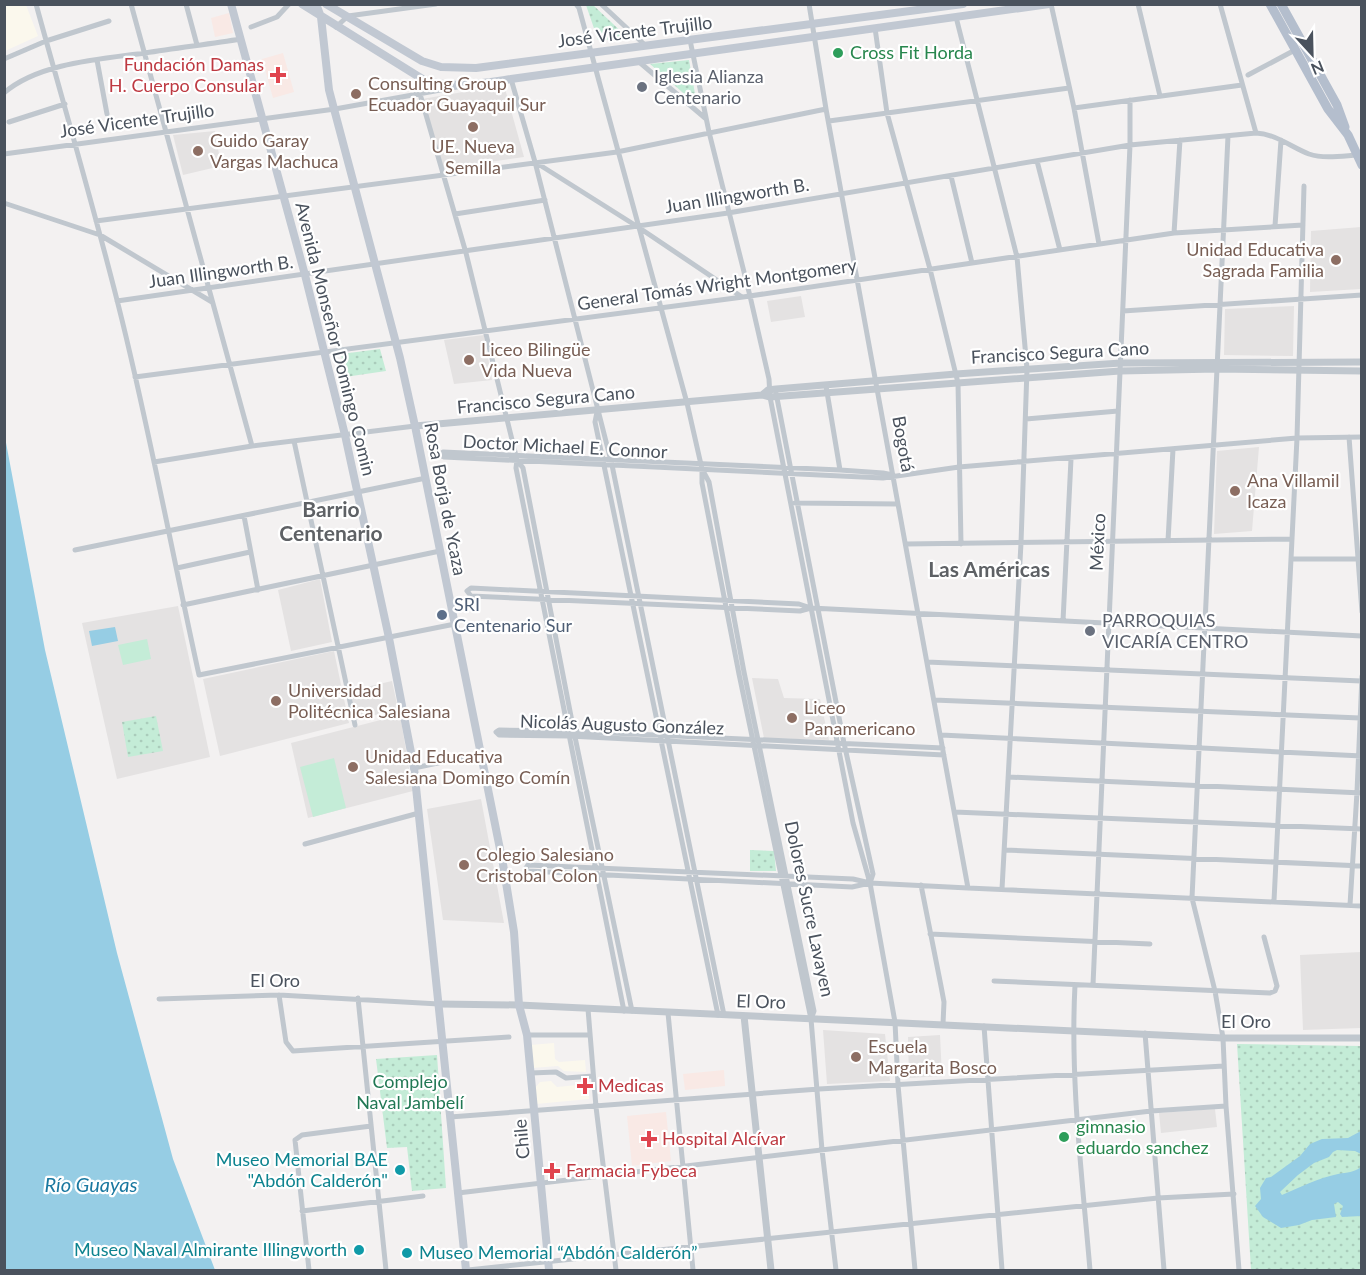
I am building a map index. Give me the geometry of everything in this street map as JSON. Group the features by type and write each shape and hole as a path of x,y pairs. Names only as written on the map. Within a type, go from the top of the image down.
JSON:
{"main road":[{"name":"Avenida Monseñor Domingo Comin","path":"231,4 305,275 345,435 389,638 414,768 467,1270"},
{"name":"José Vicente Trujillo","path":"302,4 424,80 453,85 511,79 1050,4"},
{"name":"Rosa Borja de Ycaza","path":"316,4 321,17 326,71 396,343 426,478 514,932 519,1005"},
{"name":"José Vicente Trujillo","path":"326,4 422,61 441,67 477,68 963,4"},
{"path":"1273,6 1328,110 1348,135"},
{"path":"1273,6 1309,52 1337,105 1362,165"},
{"name":"Chile","path":"519,1005 527,1035 548,1266"}],"street":[{"path":"36,4 77,145 117,301 170,529 183,605 199,675 455,624"},
{"path":"131,4 252,446"},
{"path":"186,4 196,45"},
{"path":"251,27 277,17 289,4"},
{"path":"336,27 348,16 436,4"},
{"name":"Dolores Sucre Lavayen","path":"576,4 579,8 687,403 702,466 709,482 716,536 741,673 814,1011 812,1019 822,1150 836,1270"},
{"path":"601,4 646,46"},
{"name":"Bogotá","path":"809,4 826,109 968,888"},
{"path":"1050,4 1074,108 1099,244"},
{"path":"1138,4 1160,96"},
{"path":"1220,4 1256,133"},
{"path":"956,17 1017,256 1027,369 1021,543 1002,889"},
{"path":"4,59 46,41 109,21"},
{"path":"875,28 887,113 958,383 961,544"},
{"path":"4,93 21,81 55,69 97,60 241,39"},
{"path":"690,40 708,132 769,379 784,471 808,550 815,609"},
{"path":"1248,75 1295,50"},
{"path":"97,60 107,114"},
{"path":"638,61 705,118"},
{"path":"511,79 545,200 597,410 602,420 612,462 621,528"},
{"name":"José Vicente Trujillo","path":"4,154 263,120 486,82"},
{"path":"1074,108 1242,85"},
{"path":"829,121 1069,87"},
{"path":"420,94 466,253 516,458 523,468 541,596 558,663"},
{"name":"México","path":"1093,985 1119,411 1130,100"},
{"path":"9,122 65,104"},
{"path":"96,221 617,152 826,109"},
{"name":"Juan Illingworth B.","path":"117,301 638,227 1037,162 1130,144 1256,133 1268,135 1314,155 1337,157 1357,155"},
{"path":"1228,136 1192,898 1215,991 1223,1038 1239,1270"},
{"path":"1174,233 1179,140"},
{"path":"1275,226 1281,140"},
{"path":"535,162 638,227 752,304"},
{"path":"1037,162 1060,250"},
{"path":"951,176 972,263"},
{"path":"1274,901 1297,438 1304,186"},
{"path":"454,214 545,200"},
{"path":"4,203 100,235 212,302"},
{"name":"General Tomás Wright Montgomery","path":"135,377 750,296 1174,233 1224,228 1303,225"},
{"path":"1123,311 1362,295"},
{"name":"Francisco Segura Cano","path":"154,462 252,446 415,426 687,403 771,393 827,390 956,374 1121,363 1299,366 1362,362"},
{"name":"Francisco Segura Cano","path":"877,385 958,383 1217,366"},
{"name":"Francisco Segura Cano","path":"1299,366 1362,370"},
{"path":"827,390 840,470"},
{"path":"771,393 792,472 800,551 815,609 842,746 854,823 870,883 896,1022 898,1085 915,1270"},
{"path":"597,410 595,422 621,528 721,1015"},
{"path":"1026,419 1119,411"},
{"path":"1349,437 1362,612"},
{"name":"Doctor Michael E. Connor","path":"516,458 443,452 440,455 441,457 665,464 883,478 959,467 1071,459 1117,453 1297,438 1362,437"},
{"path":"294,441 355,725"},
{"path":"1168,541 1173,449"},
{"path":"1064,621 1071,459"},
{"name":"Doctor Michael E. Connor","path":"792,472 840,470 893,475"},
{"path":"75,550 426,478"},
{"path":"794,503 898,504"},
{"path":"244,516 258,590"},
{"path":"531,525 548,593 571,734 618,944 628,1011"},
{"path":"906,544 1292,539"},
{"path":"800,551 808,550"},
{"path":"183,605 440,551"},
{"path":"177,568 250,552"},
{"path":"1291,559 1359,559"},
{"path":"636,600 549,600 541,596 471,588 467,591 471,596 541,596 548,593 728,605 799,604 815,609 1362,636"},
{"path":"927,662 1361,681"},
{"path":"1350,905 1352,866 1358,829 1362,676"},
{"path":"934,700 1360,718"},
{"name":"Nicolás Augusto González","path":"571,734 499,735 496,732 499,730 756,743 943,748"},
{"path":"940,735 1360,756"},
{"path":"895,745 896,752"},
{"path":"842,746 873,874 870,883"},
{"name":"Nicolás Augusto González","path":"842,746 944,755"},
{"path":"414,768 481,754"},
{"path":"1008,777 1359,793"},
{"path":"955,812 1358,829"},
{"path":"305,844 420,813"},
{"path":"854,823 861,822"},
{"path":"1005,850 1362,866"},
{"path":"600,871 528,871 526,868 528,865 852,887 870,883"},
{"path":"600,871 611,945 628,1011"},
{"path":"693,876 853,879 870,883 1362,906"},
{"path":"921,885 944,1002 943,1024"},
{"path":"930,934 1150,944"},
{"path":"994,981 1270,993 1275,991 1277,986 1264,937"},
{"path":"611,945 618,944"},
{"path":"1075,985 1074,1076 1090,1270"},
{"path":"279,995 286,1042 293,1051 509,1037"},
{"name":"El Oro","path":"159,999 279,995 1223,1038 1362,1038"},
{"path":"358,998 386,1270"},
{"path":"588,1009 596,1107 616,1270"},
{"path":"668,1013 693,1270"},
{"path":"744,1016 771,1270"},
{"path":"984,1026 1002,1270"},
{"path":"1145,1033 1164,1270"},
{"path":"527,1035 590,1035"},
{"path":"450,1118 819,1089 1224,1066"},
{"path":"531,1073 556,1072 566,1078 593,1076"},
{"path":"458,1193 1151,1111 1226,1106"},
{"path":"309,1270 294,1146 297,1137 371,1126"},
{"path":"467,1270 548,1266 615,1255 831,1232 1158,1198 1234,1194"},
{"path":"302,1211 423,1196"}],"shaded area":[{"path":"4,5 26,5 38,36 5,51"},
{"path":"229,13 233,33 215,37 211,18"},
{"name":"Fundación Damas H. Cuerpo Consular","path":"283,53 294,92 273,98 262,59"},
{"name":"UE. Nueva Semilla","path":"504,85 524,157 441,169 422,99"},
{"name":"Guido Garay Vargas Machuca","path":"215,131 221,166 183,175 173,135"},
{"name":"Unidad Educativa Sagrada Familia","path":"1361,227 1361,289 1310,292 1311,231"},
{"path":"801,296 805,317 771,322 767,301"},
{"path":"1294,306 1293,356 1224,355 1225,309"},
{"name":"Liceo Bilingüe Vida Nueva","path":"484,335 492,380 454,384 444,340"},
{"name":"Ana Villamil Icaza","path":"1259,447 1252,531 1214,534 1217,451"},
{"path":"320,579 332,642 291,651 278,590"},
{"path":"178,606 210,757 117,779 82,623"},
{"name":"Universidad Politécnica Salesiana","path":"334,651 349,723 220,756 203,679"},
{"name":"Liceo Panamericano","path":"752,678 778,679 784,698 820,699 829,740 764,738"},
{"path":"392,681 398,709 356,720 349,691"},
{"name":"Unidad Educativa Salesiana Domingo Comín","path":"400,715 413,791 308,818 291,743"},
{"name":"Colegio Salesiano Cristobal Colon","path":"481,799 504,923 443,920 427,809"},
{"path":"1361,952 1361,1028 1303,1030 1300,955"},
{"name":"Escuela Margarita Bosco","path":"823,1030 885,1034 890,1081 827,1084"},
{"path":"940,1035 942,1076 909,1078 908,1037"},
{"path":"554,1043 555,1059 559,1062 585,1060 586,1072 564,1071 558,1066 532,1068 530,1045"},
{"name":"Hospital Alcívar","path":"724,1070 725,1086 685,1090 683,1074"},
{"path":"551,1081 557,1087 588,1084 589,1099 536,1104 535,1088 540,1082"},
{"path":"1215,1109 1217,1127 1161,1133 1159,1113"},
{"name":"Hospital Alcívar","path":"666,1112 671,1161 632,1166 627,1116"}],"green space":[{"path":"586,5 593,5 629,39 598,40"},
{"path":"689,60 697,105 650,64"},
{"path":"380,349 386,371 345,377 341,354"},
{"path":"147,639 151,659 123,665 118,645"},
{"path":"156,716 163,751 128,757 122,722"},
{"path":"334,758 346,808 313,817 300,767"},
{"path":"750,850 774,851 776,871 750,871"},
{"path":"1237,1044 1361,1046 1361,1270 1251,1270"},
{"name":"Complejo Naval Jambelí","path":"437,1055 446,1188 412,1191 407,1147 387,1148 376,1059"}],"water":[{"name":"Río Guayas","path":"4,432 45,650 117,953 173,1159 215,1270 5,1270"},
{"path":"115,627 118,641 92,646 89,631"},
{"path":"1361,1131 1361,1154 1355,1151 1337,1150 1329,1157 1314,1163 1280,1192 1282,1195 1317,1180 1361,1167 1361,1216 1342,1217 1340,1214 1343,1206 1338,1202 1334,1204 1336,1217 1312,1220 1299,1225 1281,1228 1263,1217 1255,1206 1261,1199 1260,1188 1266,1178 1271,1177 1300,1156 1310,1144 1322,1139 1348,1138"}],"place":[{"name":"Cross Fit Horda","path":"838,53"},
{"name":"Fundación Damas H. Cuerpo Consular","path":"278,75"},
{"name":"Iglesia Alianza Centenario","path":"642,87"},
{"name":"Consulting Group Ecuador Guayaquil Sur","path":"356,94"},
{"name":"UE. Nueva Semilla","path":"473,127"},
{"name":"Guido Garay Vargas Machuca","path":"198,151"},
{"name":"Unidad Educativa Sagrada Familia","path":"1336,260"},
{"name":"Liceo Bilingüe Vida Nueva","path":"469,360"},
{"name":"Ana Villamil Icaza","path":"1235,491"},
{"name":"SRI Centenario Sur","path":"442,615"},
{"name":"PARROQUIAS VICARÍA CENTRO","path":"1090,631"},
{"name":"Universidad Politécnica Salesiana","path":"276,701"},
{"name":"Liceo Panamericano","path":"792,718"},
{"name":"Unidad Educativa Salesiana Domingo Comín","path":"353,767"},
{"name":"Colegio Salesiano Cristobal Colon","path":"464,865"},
{"name":"Escuela Margarita Bosco","path":"856,1057"},
{"name":"Medicas","path":"585,1086"},
{"name":"gimnasio eduardo sanchez","path":"1064,1137"},
{"name":"Hospital Alcívar","path":"649,1139"},
{"name":"Museo Memorial BAE \"Abdón Calderón\"","path":"400,1170"},
{"name":"Farmacia Fybeca","path":"552,1171"},
{"name":"Museo Naval Almirante Illingworth","path":"359,1250"},
{"name":"Museo Memorial “Abdón Calderón”","path":"407,1253"}],"district":[{"name":"Barrio Centenario","path":"331,522"},
{"name":"Las Américas","path":"989,570"}]}
